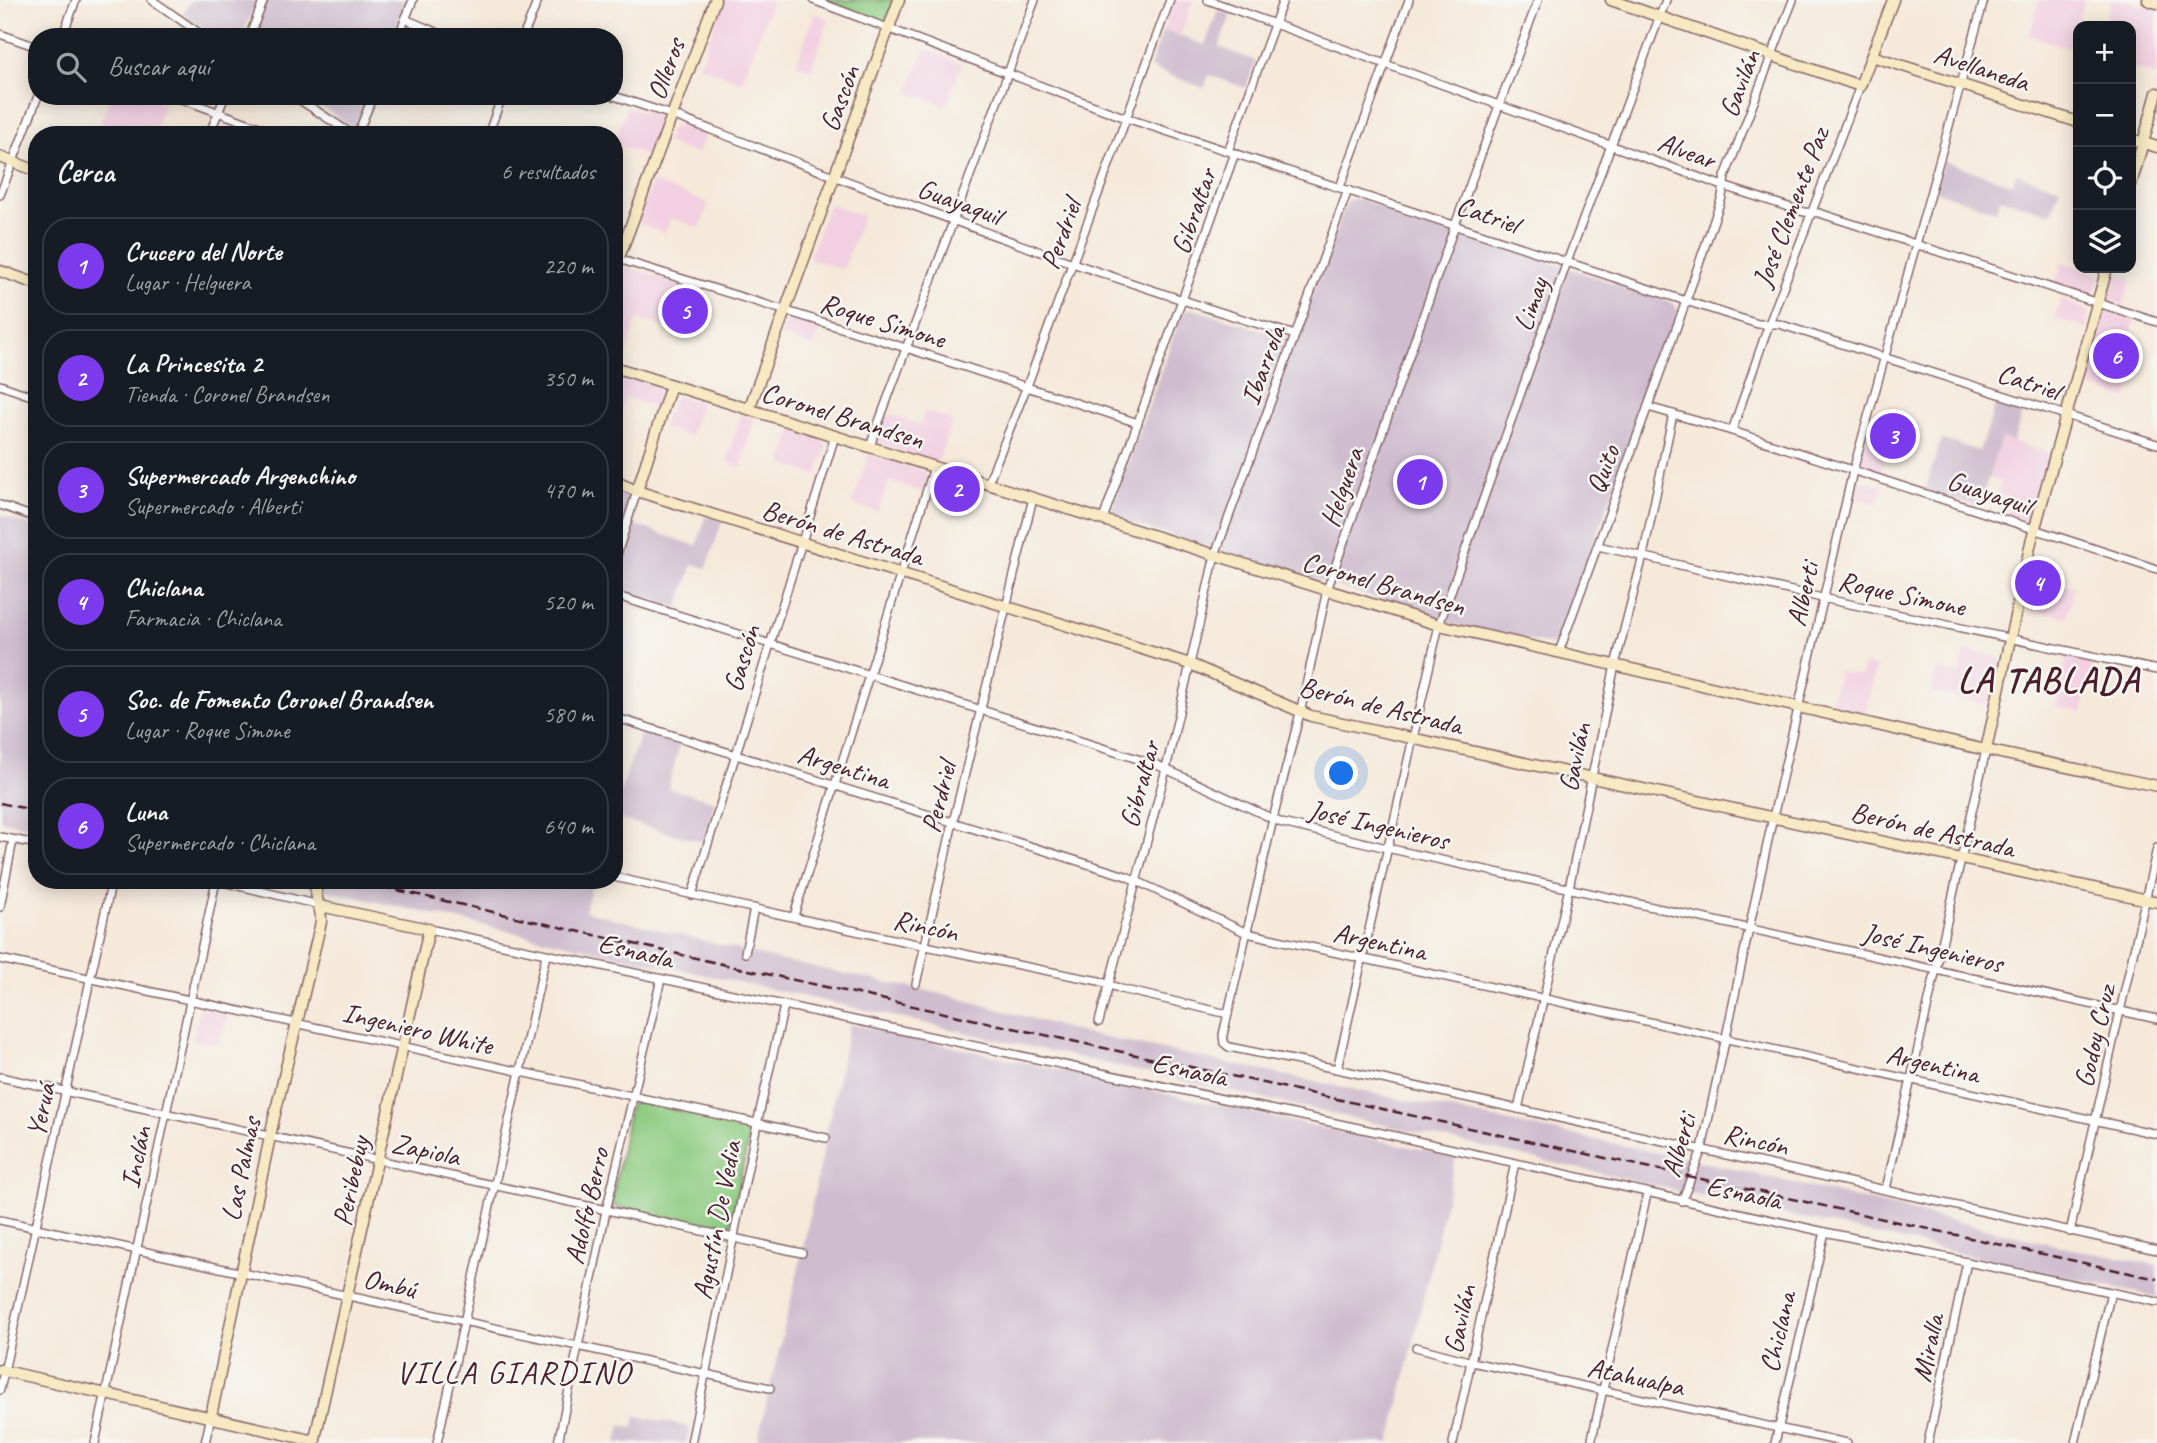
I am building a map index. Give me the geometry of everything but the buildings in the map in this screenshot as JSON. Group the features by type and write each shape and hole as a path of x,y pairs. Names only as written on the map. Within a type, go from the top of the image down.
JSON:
{"street":[{"path":"65,28 76,0"},
{"path":"152,0 192,28"},
{"path":"253,28 264,0"},
{"path":"402,28 413,0"},
{"path":"527,28 538,0"},
{"name":"Olleros","path":"623,241 715,0"},
{"name":"Catriel","path":"813,0 1126,118 1758,324 1779,324 2157,444"},
{"name":"Gascón","path":"748,409 899,0"},
{"path":"870,446 951,220 1035,0"},
{"name":"Perdriel","path":"988,483 1027,386 1170,0"},
{"name":"Alvear","path":"1208,0 1723,186 1916,243 2157,322"},
{"name":"Gibraltar","path":"1104,519 1183,302 1283,0"},
{"path":"1340,187 1409,0"},
{"name":"Helguera","path":"1224,1043 1223,1035 1327,590 1455,225 1538,0"},
{"path":"1611,0 1860,86"},
{"name":"Limay","path":"1337,1069 1438,625 1567,262 1666,0"},
{"name":"Gavilán","path":"1686,301 1723,186 1793,0"},
{"name":"José Clemente Paz","path":"1732,431 1769,324 1893,0"},
{"name":"Alberti","path":"1682,1201 1702,1149 1773,817 1853,471 1984,0"},
{"path":"2148,0 2157,3"},
{"path":"405,19 426,28"},
{"path":"0,34 28,44"},
{"name":"Avellaneda","path":"1872,56 2073,120"},
{"path":"2136,168 2157,93"},
{"name":"Guayaquil","path":"623,99 1071,264 1183,302 1295,335"},
{"path":"0,195 35,105"},
{"path":"197,105 255,126"},
{"path":"213,126 221,105"},
{"path":"308,105 341,126"},
{"path":"359,126 369,105"},
{"path":"491,126 499,105"},
{"path":"2136,141 2157,147"},
{"path":"0,158 28,168"},
{"name":"Ibarrola","path":"1215,555 1348,190"},
{"name":"Roque Simone","path":"623,261 1138,423"},
{"path":"0,271 28,281"},
{"path":"1886,1189 2035,528 2106,273"},
{"name":"Quito","path":"1559,652 1686,301"},
{"name":"Coronel Brandsen","path":"623,370 1438,625 1986,750 2157,786"},
{"path":"0,385 28,395"},
{"path":"623,535 671,385"},
{"name":"Guayaquil","path":"1648,407 1732,431 2157,569"},
{"name":"Gavilán","path":"1518,1109 1545,999 1615,665 1643,556 1673,414"},
{"name":"Gascón","path":"692,895 835,436"},
{"path":"794,916 934,467"},
{"name":"Berón de Astrada","path":"623,485 901,575 1190,664 1300,713 2151,901"},
{"name":"Perdriel","path":"916,984 1033,498"},
{"path":"0,505 28,515"},
{"name":"Roque Simone","path":"1598,546 1822,598 2157,670"},
{"name":"Gibraltar","path":"1099,1022 1166,769 1215,555"},
{"name":"José Ingenieros","path":"623,598 1166,769 1273,819 1387,848 2157,1019"},
{"name":"Argentina","path":"623,720 1135,880 1247,933 2157,1134"},
{"path":"0,837 28,842"},
{"path":"0,907 13,840"},
{"name":"Godoy Cruz","path":"2070,1233 2121,1011 2151,901 2157,848"},
{"name":"Rincón","path":"623,879 924,947 1099,981 1228,1014"},
{"name":"Yeruá","path":"0,1390 2,1371 110,889"},
{"name":"Inclán","path":"95,1443 213,889"},
{"name":"Esnaola","path":"251,889 1515,1163 1825,1233 2157,1302"},
{"path":"315,889 320,906"},
{"name":"Las Palmas","path":"205,1443 270,1136 321,922 320,906"},
{"path":"745,953 754,908"},
{"name":"Peribebuy","path":"315,1442 429,929"},
{"path":"437,1443 546,955"},
{"name":"Ingeniero White","path":"0,959 826,1138"},
{"name":"Adolfo Berro","path":"558,1443 606,1211 661,979"},
{"name":"Agustín De Vedia","path":"691,1443 784,1006"},
{"name":"Rincón","path":"1224,1043 1229,1047 2157,1250"},
{"name":"Zapiola","path":"0,1077 802,1253"},
{"name":"Gavilán","path":"1453,1443 1515,1163"},
{"name":"Alberti","path":"1591,1443 1647,1194"},
{"name":"Ombú","path":"0,1220 770,1388"},
{"name":"Chiclana","path":"1775,1443 1825,1233"},
{"name":"Miralla","path":"1928,1443 1967,1262"},
{"path":"2075,1443 2111,1292"},
{"name":"Atahualpa","path":"1416,1347 1472,1362 1847,1443"},
{"path":"2,1371 327,1443"}],"shaded area":[{"path":"191,0 257,0 246,28 203,28 183,14"},
{"path":"268,0 407,0 396,28 257,28"},
{"path":"724,0 772,0 742,82 699,66"},
{"path":"1175,0 1193,1 1180,36 1163,30"},
{"path":"2040,0 2084,0 2077,21 2073,21 2069,48 2029,35"},
{"path":"2112,0 2126,0 2157,9 2157,76 2136,70 2136,21 2106,21"},
{"path":"1218,10 1231,14 1219,47 1256,61 1246,88 1209,75 1204,88 1150,68 1163,30 1205,45"},
{"path":"815,13 829,19 811,69 796,64"},
{"path":"925,49 962,63 946,106 909,92"},
{"path":"107,105 164,105 155,126 109,126 100,123"},
{"path":"319,105 364,105 357,122 351,126"},
{"path":"627,106 656,116 662,121 651,157 623,147 623,126 620,126"},
{"path":"678,125 705,135 697,154 666,143 671,129"},
{"path":"1943,161 2012,184 2016,173 2060,188 2051,214 2001,198 1996,211 1935,191"},
{"path":"652,182 709,203 700,228 671,218 665,233 637,223"},
{"path":"1350,199 1359,199 1671,302 1676,307 1678,313 1556,646 1448,623 1355,591 1117,519 1112,514 1181,315 1186,310 1193,309 1296,340 1345,206"},
{"path":"829,204 863,216 843,270 809,258"},
{"path":"2062,262 2073,266 2073,273 2101,275 2095,292 2087,295 2055,284"},
{"path":"623,267 702,290 688,334 637,319 623,365"},
{"path":"2110,273 2132,278 2123,305 2106,298 2104,294"},
{"path":"2061,299 2088,311 2086,328 2055,319"},
{"path":"2106,312 2135,320 2125,351 2140,357 2127,399 2081,384 2099,317"},
{"path":"791,318 820,328 814,346 779,335 786,321"},
{"path":"623,375 660,386 662,393 658,408 625,398 623,405"},
{"path":"677,396 701,402 690,436 662,428 672,400"},
{"path":"1997,401 2023,410 2013,442 2001,438 1979,507 1925,490 1941,439 1979,451"},
{"path":"1874,410 1920,424 1912,449 1890,443 1879,476 1862,470 1860,464"},
{"path":"925,411 952,421 937,464 878,444 887,413 920,425"},
{"path":"741,414 755,418 741,467 727,462"},
{"path":"793,429 820,438 827,445 817,475 782,464"},
{"path":"2001,438 2051,454 2032,520 2026,522 2006,516 2011,498 1997,494 2001,481 1988,478"},
{"path":"869,454 924,471 927,478 922,492 889,481 878,512 852,504"},
{"path":"1857,479 1883,487 1877,503 1850,496 1853,482"},
{"path":"623,494 628,496 629,503 623,524"},
{"path":"0,515 28,525 28,826 0,820"},
{"path":"706,516 722,521 707,568 693,564 678,608 623,589 623,555 632,524 697,546"},
{"path":"2028,577 2074,586 2067,617 2021,608"},
{"path":"1965,650 2001,658 1990,706 1931,692 1937,669 1960,674"},
{"path":"2067,656 2093,662 2082,712 2056,706"},
{"path":"1864,664 1876,667 1864,719 1829,711 1838,671 1861,676"},
{"path":"641,731 680,743 668,788 715,801 704,842 623,820 623,783"},
{"path":"320,889 591,889 585,911 783,961 948,995 1086,1034 1712,1164 2068,1248 2157,1265 2157,1297"},
{"path":"200,1007 227,1013 220,1044 193,1040"},
{"path":"849,1024 1456,1157 1390,1443 757,1443 802,1253"},
{"path":"636,1416 690,1427 686,1443 617,1443 621,1425 634,1428"}],"green space":[{"path":"822,0 894,0 886,21 882,22"},
{"path":"636,1101 745,1125 750,1132 730,1228 726,1232 615,1207 612,1201 630,1105"}],"railway":[{"path":"0,803 28,809"},
{"path":"393,889 735,967 2157,1279"}],"place":[{"name":"Soc. de Fomento Coronel Brandsen","path":"685,311"},
{"name":"Luna","path":"2116,356"},
{"name":"Supermercado Argenchino","path":"1893,436"},
{"name":"Crucero del Norte","path":"1420,482"},
{"name":"La Princesita 2","path":"957,489"},
{"name":"Chiclana","path":"2038,583"}],"district":[{"name":"LA TABLADA","path":"2049,680"},
{"name":"VILLA GIARDINO","path":"514,1372"}]}
